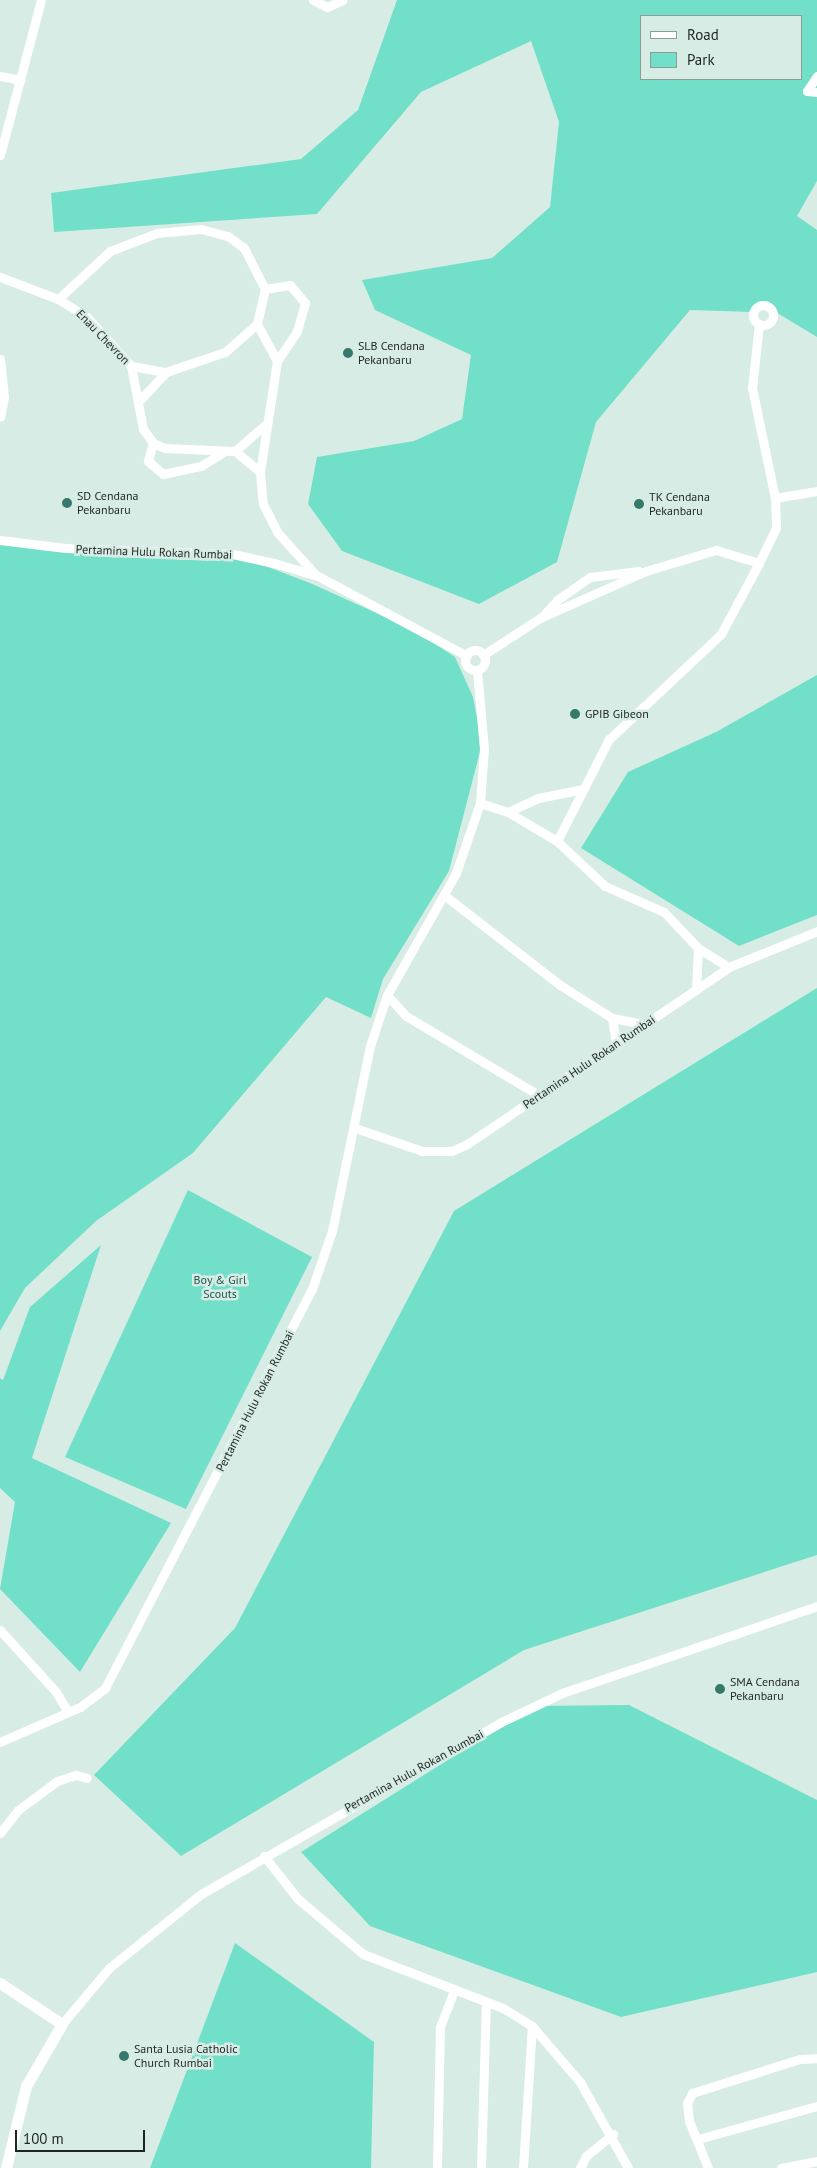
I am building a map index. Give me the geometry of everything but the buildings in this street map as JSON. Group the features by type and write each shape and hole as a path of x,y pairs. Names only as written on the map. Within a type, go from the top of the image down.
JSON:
{"street":[{"path":"0,155 22,80 41,0"},
{"path":"314,0 327,7 343,0"},
{"path":"0,76 22,80"},
{"path":"817,76 807,91 817,92"},
{"path":"58,299 110,251 179,229 228,236 244,248 265,289 256,324 225,352 166,372 140,399"},
{"name":"Enau Chevron","path":"0,277 58,299 87,317 131,366 140,399 144,429 153,443"},
{"path":"265,289 290,285 304,297 297,331 277,361 260,472 263,504 277,532 318,576"},
{"path":"256,324 277,361"},
{"path":"557,842 609,739 636,708 721,634 776,528 775,498 752,388 759,324"},
{"path":"0,358 4,398 0,417"},
{"path":"131,366 166,372"},
{"path":"260,472 230,451 165,448 153,443 148,461 163,474 202,466 230,451 266,424"},
{"path":"775,498 817,491"},
{"name":"Pertamina Hulu Rokan Rumbai","path":"0,540 66,548 233,554 318,576 467,656"},
{"path":"483,654 540,618 646,571 716,550 759,564"},
{"path":"540,618 557,600 590,577 646,571"},
{"path":"474,651 483,654 484,664 477,670 467,666 467,656 474,651"},
{"name":"Pertamina Hulu Rokan Rumbai","path":"0,1742 96,1698 118,1670 312,1289 332,1231 355,1128 370,1046 387,994 444,895 470,840 480,803 484,749 477,670"},
{"path":"508,812 538,798 583,789"},
{"path":"480,803 508,812 557,842 604,886 664,912 698,948 729,967"},
{"path":"444,895 526,961 612,1018 642,1024"},
{"name":"Pertamina Hulu Rokan Rumbai","path":"355,1128 422,1151 452,1151 480,1137 537,1094 729,967 817,931"},
{"path":"696,990 698,948"},
{"path":"387,994 406,1016 537,1094"},
{"path":"612,1018 616,1043"},
{"name":"Pertamina Hulu Rokan Rumbai","path":"6,2168 26,2086 62,2024 138,1942 201,1894 264,1856 501,1722 562,1693 817,1606"},
{"path":"0,1630 56,1692 68,1712"},
{"path":"0,1833 18,1810 57,1781 76,1775 87,1778"},
{"path":"264,1856 298,1899 363,1954 453,1993 486,2002 532,2026 580,2082 613,2134 628,2168"},
{"path":"0,1983 62,2024"},
{"path":"437,2168 440,2027 453,1993"},
{"path":"481,2168 486,2002"},
{"path":"523,2168 532,2026"},
{"path":"708,2168 687,2103 692,2093 800,2059 817,2058"},
{"path":"698,2139 817,2106"},
{"path":"580,2168 586,2156 613,2134"},
{"path":"781,2168 817,2161"}],"green space":[{"path":"397,0 817,0 817,181 797,216 817,230 817,337 764,305 753,312 690,310 596,422 557,562 479,604 342,551 308,504 317,457 414,441 462,419 471,355 375,310 362,280 492,258 550,207 559,122 531,41 421,92 317,214 54,232 51,193 301,159 358,110"},
{"path":"0,540 228,558 268,567 310,583 414,630 455,657 473,697 482,744 449,871 383,979 371,1018 326,997 193,1153 96,1221 25,1288 0,1331"},
{"path":"817,675 817,915 739,946 581,848 628,772 716,732"},
{"path":"817,988 817,1555 524,1650 181,1856 94,1775 235,1628 454,1211"},
{"name":"Boy & Girl Scouts","path":"188,1190 312,1257 186,1509 65,1457"},
{"path":"101,1245 32,1458 171,1523 80,1672 0,1589 15,1502 0,1488 0,1378 3,1380 30,1307"},
{"path":"629,1705 817,1800 817,1972 621,2017 370,1926 301,1852 534,1706"},
{"path":"235,1943 374,2042 371,2168 150,2168"}],"place":[{"name":"SLB Cendana Pekanbaru","path":"348,353"},
{"name":"SD Cendana Pekanbaru","path":"67,503"},
{"name":"TK Cendana Pekanbaru","path":"639,504"},
{"name":"GPIB Gibeon","path":"575,714"},
{"name":"SMA Cendana Pekanbaru","path":"720,1689"},
{"name":"Santa Lusia Catholic Church Rumbai","path":"124,2056"}]}
